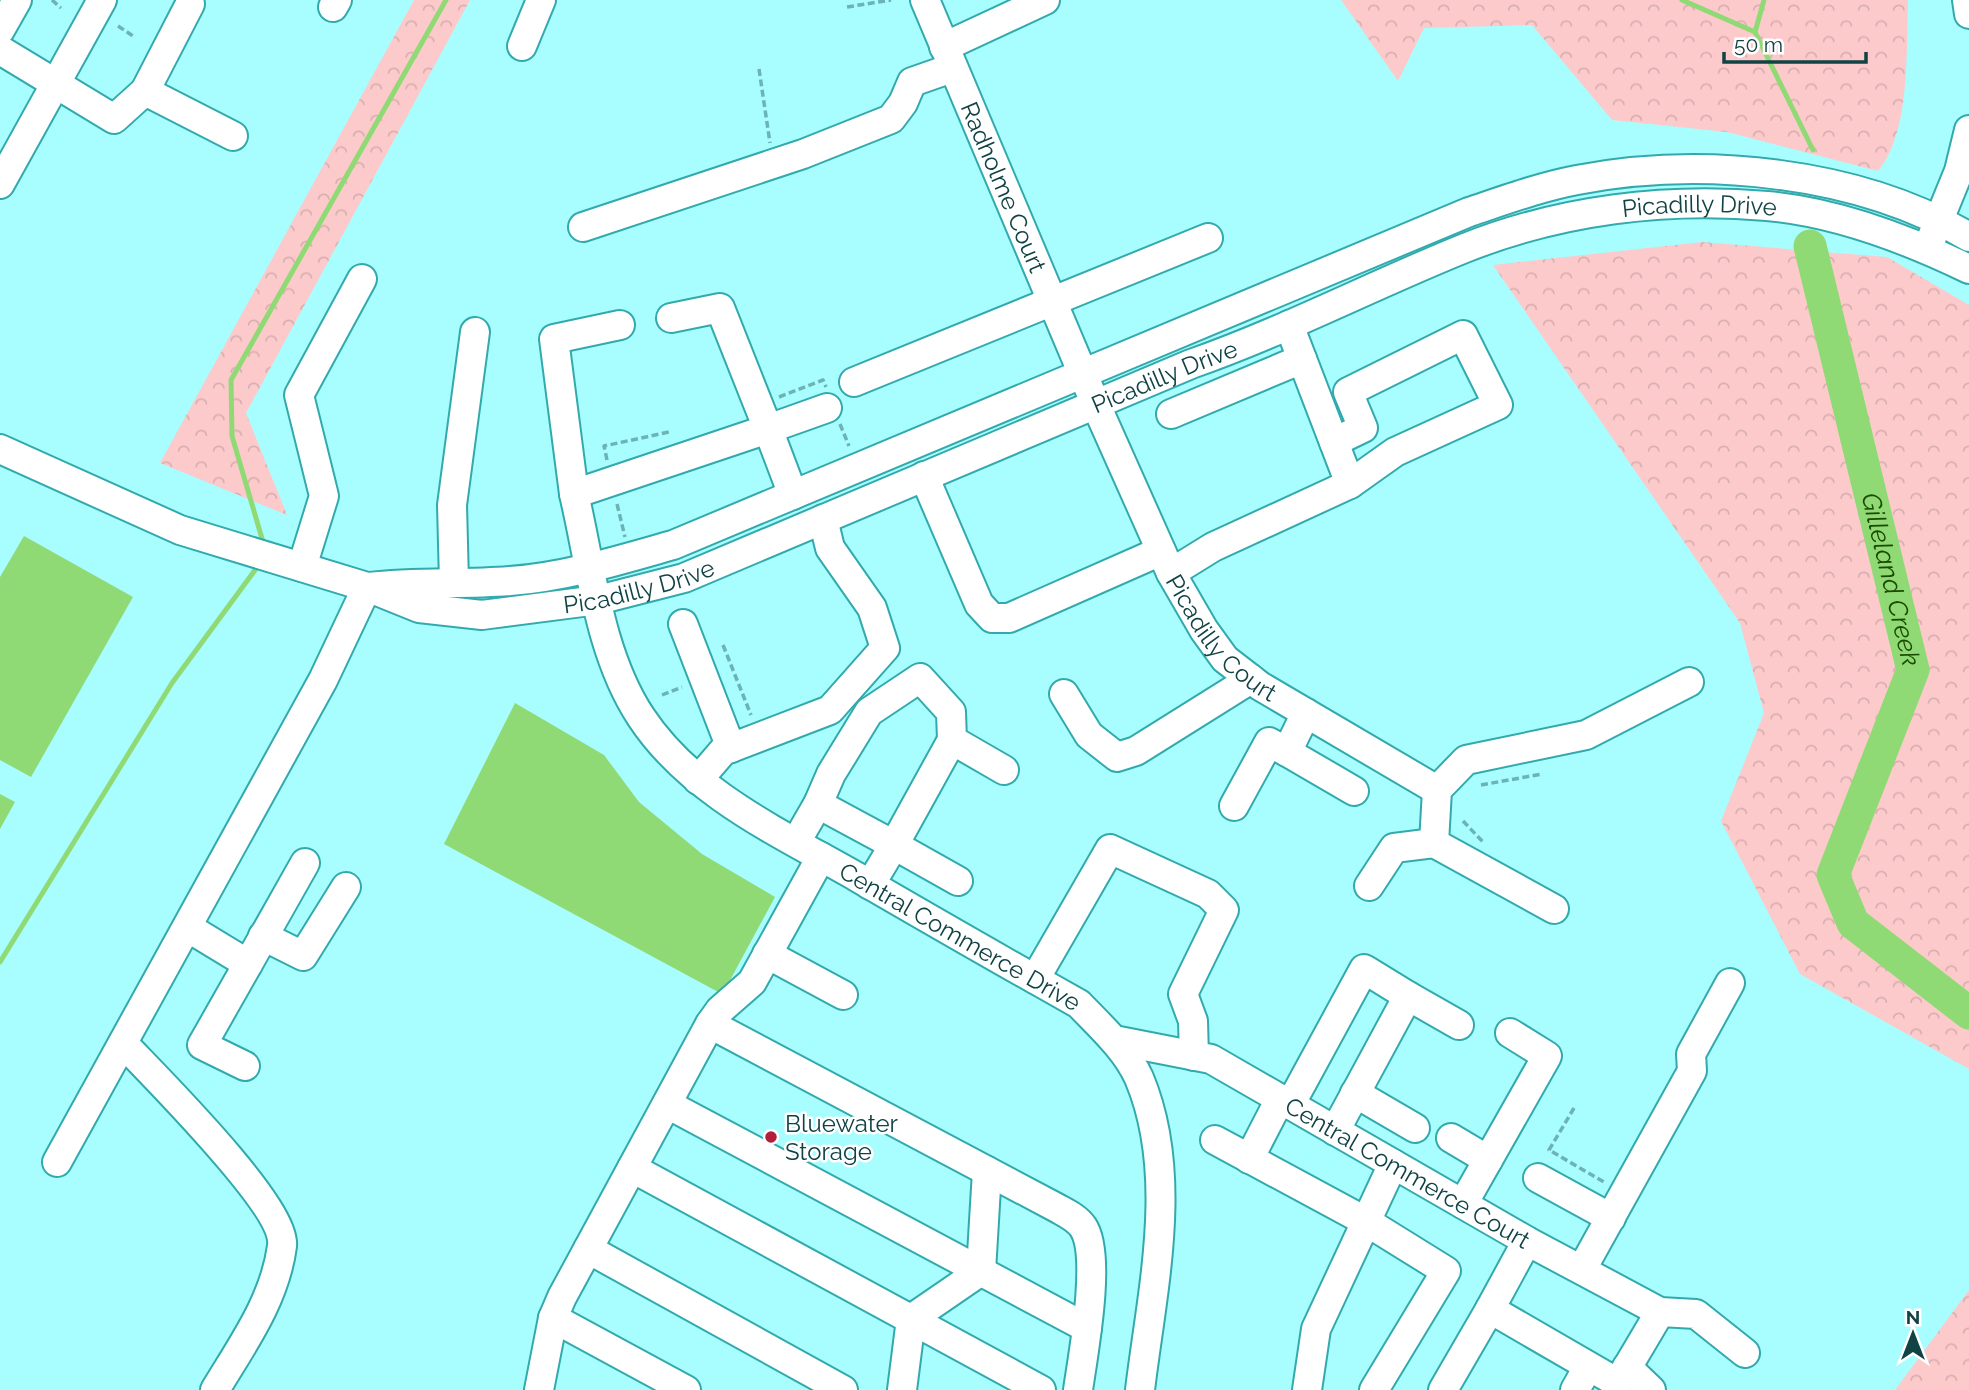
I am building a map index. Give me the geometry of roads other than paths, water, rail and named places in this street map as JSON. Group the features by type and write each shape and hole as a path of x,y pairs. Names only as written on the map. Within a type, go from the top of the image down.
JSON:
{"street":[{"path":"17,0 1,33 57,84 114,119 145,91 190,4"},
{"path":"0,184 102,0"},
{"path":"522,46 541,0"},
{"name":"Radholme Court","path":"925,0 1096,405"},
{"path":"583,227 803,154 891,119 903,103 912,82 1045,0"},
{"path":"1967,0 1969,14"},
{"path":"145,91 233,136"},
{"path":"1927,249 1959,171 1969,130"},
{"name":"Picadilly Drive","path":"366,587 411,581 511,581 591,568 673,545 1083,376 1469,212 1576,180 1639,172 1705,169 1758,172 1880,198 1939,219 1969,237"},
{"name":"Picadilly Drive","path":"0,449 180,530 366,587 419,608 482,615 598,600 684,578 1289,325 1467,247 1544,223 1606,209 1690,204 1769,206 1847,222 1927,249 1969,269"},
{"path":"854,382 1208,238"},
{"path":"302,567 324,496 299,395 362,279"},
{"path":"671,318 720,308 793,495"},
{"name":"Central Commerce Drive","path":"620,325 554,339 574,494 598,600 618,670 640,717 698,780 750,816 1079,1004 1114,1040 1138,1078 1157,1146 1160,1232 1140,1390"},
{"path":"1289,325 1350,484"},
{"path":"454,582 452,505 475,332"},
{"path":"924,477 979,604 992,618 1009,618 1213,547 1350,484 1395,452 1498,405 1463,335 1348,392 1363,428 1334,442"},
{"path":"1171,414 1302,359"},
{"name":"Picadilly Court","path":"1096,405 1166,562 1204,630 1225,659 1251,679 1306,713 1437,790"},
{"path":"574,494 827,408"},
{"path":"698,780 723,751 830,710 885,648 872,608 830,548 823,519"},
{"path":"57,1162 323,680 366,587"},
{"path":"683,624 731,748"},
{"path":"796,842 818,804 831,774 869,712 920,678 951,712 952,740 870,885"},
{"path":"1064,694 1089,736 1117,757 1136,751 1251,679"},
{"path":"1434,843 1437,790 1466,760 1586,734 1689,682"},
{"path":"1287,752 1306,713"},
{"path":"952,740 1004,770"},
{"path":"1234,806 1269,742 1354,791"},
{"path":"818,804 958,881"},
{"path":"1370,886 1394,848 1434,843 1554,909"},
{"path":"1035,979 1111,849 1208,894 1224,910 1183,994 1193,1021 1194,1056"},
{"path":"539,1390 554,1318 588,1249 710,1024 720,1010 747,988 821,857"},
{"path":"245,1066 202,1045 305,863"},
{"path":"263,936 303,956 346,887"},
{"path":"187,927 248,964"},
{"path":"767,954 843,995"},
{"path":"1249,1159 1364,969 1460,1025"},
{"path":"1583,1269 1692,1071 1691,1054 1730,982"},
{"path":"1335,1131 1408,996"},
{"path":"710,1024 1057,1208 1082,1225 1090,1248 1087,1328 1078,1390"},
{"path":"1463,1204 1547,1056 1510,1033"},
{"name":"Central Commerce Court","path":"1114,1040 1211,1059 1527,1241 1660,1312 1696,1314 1745,1353"},
{"path":"123,1043 207,1131 272,1213 283,1243 267,1302 215,1390"},
{"path":"1355,1093 1415,1128"},
{"path":"667,1104 1087,1328"},
{"path":"1451,1138 1488,1160"},
{"path":"1215,1140 1367,1222 1446,1271 1374,1390"},
{"path":"1307,1390 1316,1329 1393,1164"},
{"path":"632,1168 1041,1390"},
{"path":"981,1271 987,1171"},
{"path":"1538,1178 1618,1206"},
{"path":"1443,1390 1527,1241"},
{"path":"588,1249 843,1390"},
{"path":"902,1390 911,1319 981,1271"},
{"path":"1490,1309 1582,1378 1618,1384 1660,1312"},
{"path":"554,1318 686,1390"},
{"path":"1628,1367 1651,1390"}],"waterway":[{"path":"263,542 232,436 231,380 446,0"},
{"name":"Gilleland Creek","path":"1682,0 1755,32 1813,150"},
{"path":"1755,32 1764,0"},
{"name":"Gilleland Creek","path":"1810,246 1913,670 1833,875 1853,923 1969,1013"},
{"path":"0,962 172,683 258,566"}],"place":[{"name":"Bluewater Storage","path":"771,1137"}]}
